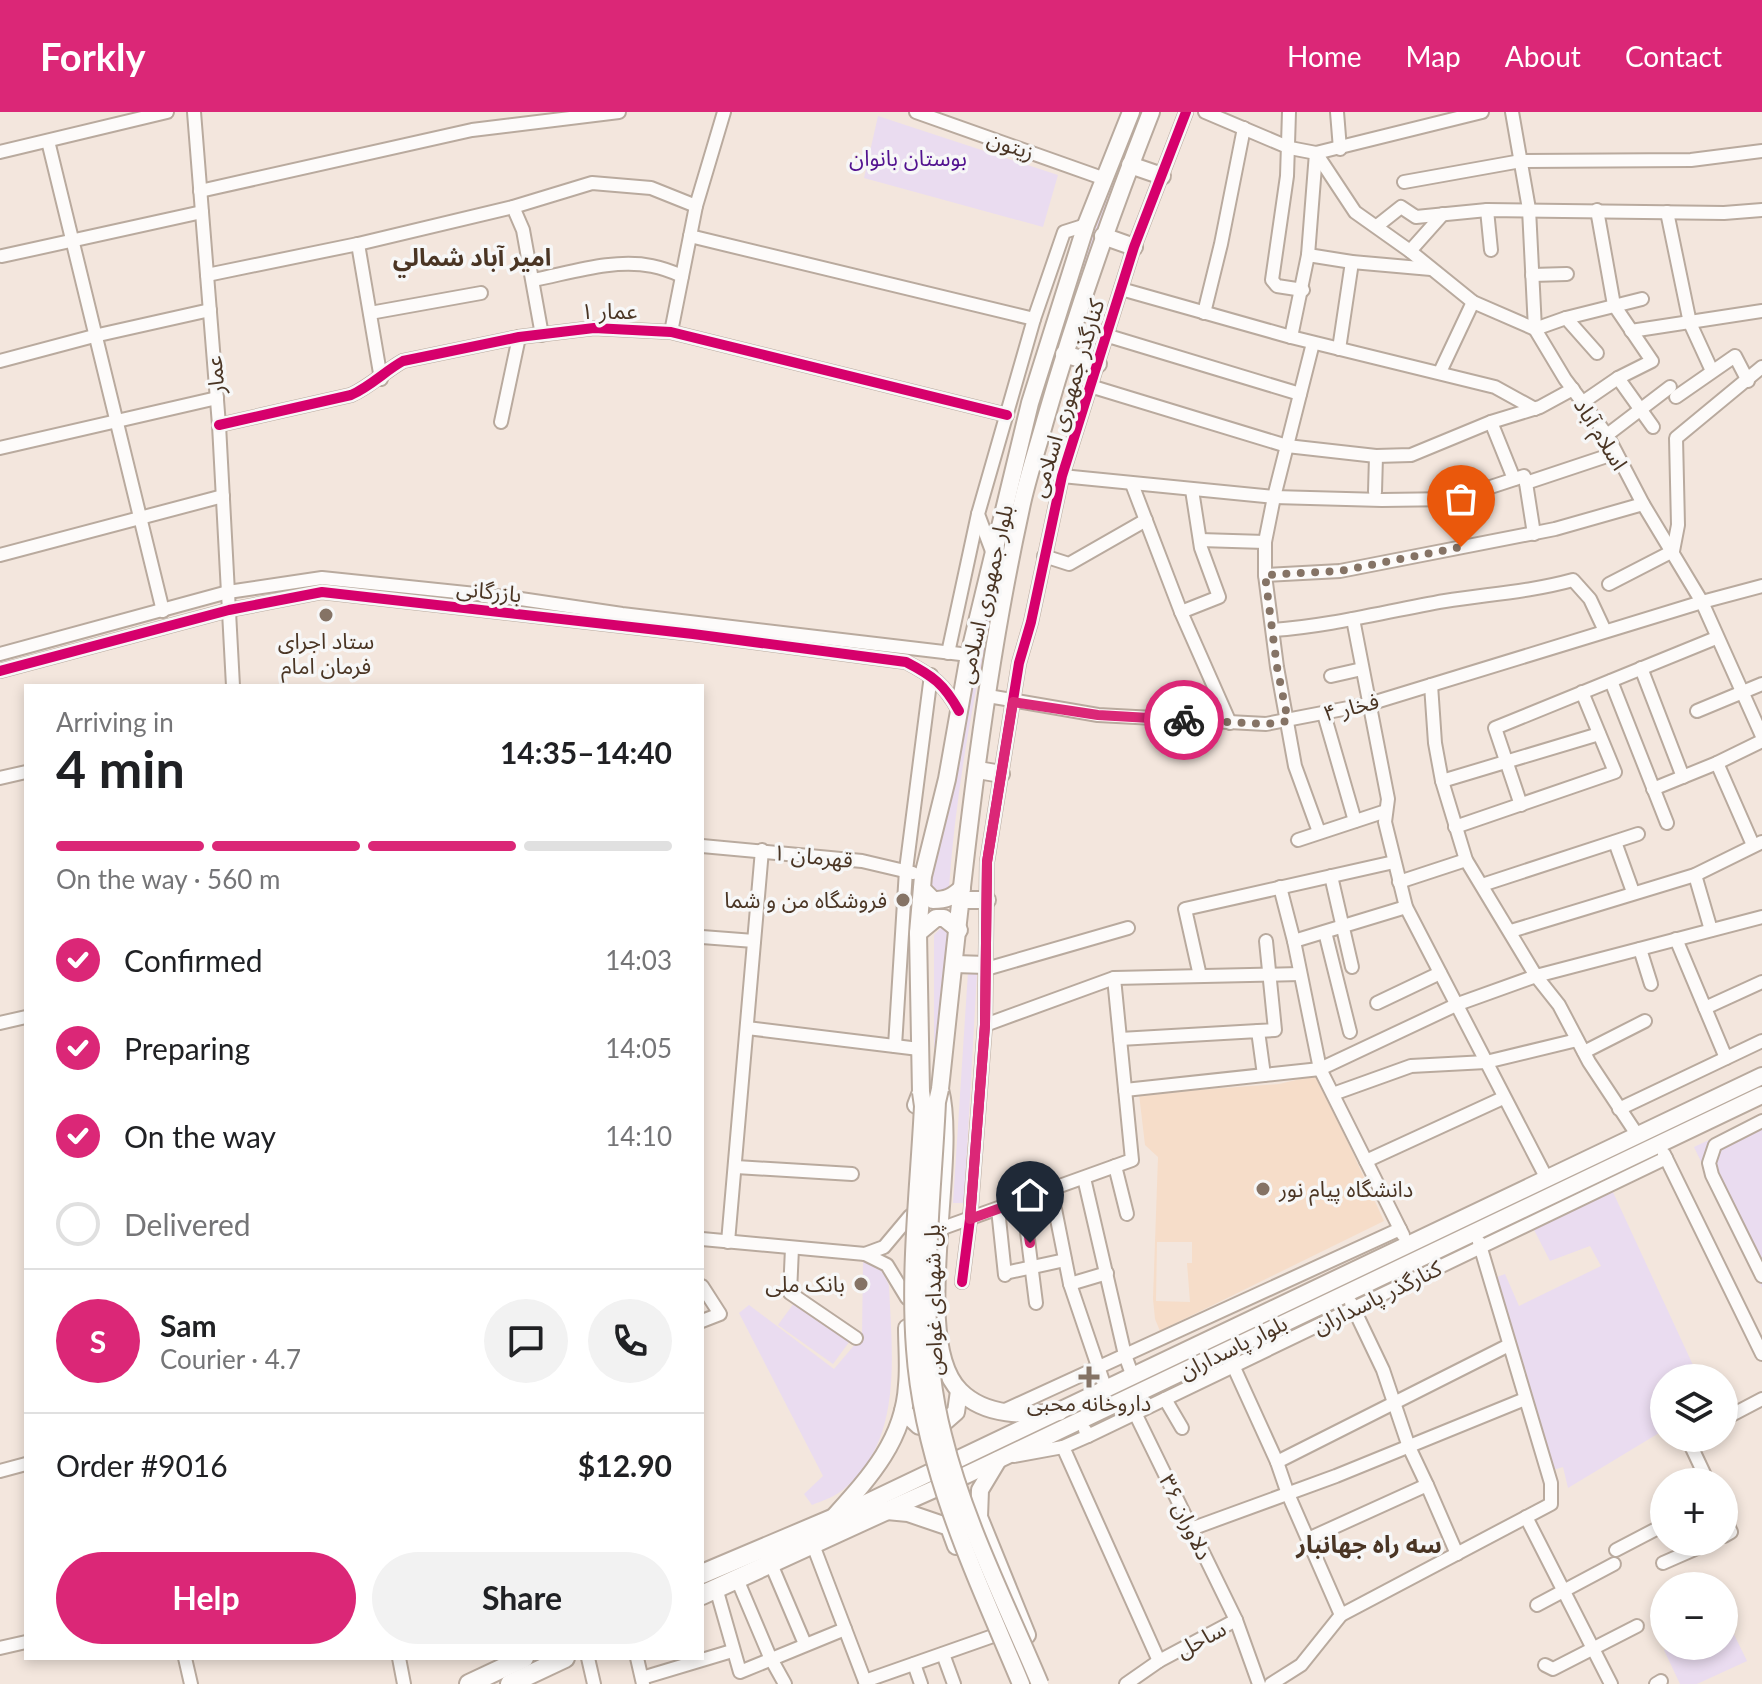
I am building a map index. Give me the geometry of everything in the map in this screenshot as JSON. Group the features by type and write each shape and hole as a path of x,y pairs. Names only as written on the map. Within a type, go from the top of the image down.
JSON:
{"highway":[{"name":"بلوار پاسداران","path":"709,1592 885,1511"},
{"name":"بلوار پاسداران","path":"704,1573 832,1519"},
{"path":"469,1684 520,1660"},
{"path":"510,1684 561,1660"}],"main road":[{"name":"بلوار جمهوری اسلامی","path":"940,1089 988,696 1021,506 1064,354 1103,236 1151,112"},
{"name":"بلوار جمهوری اسلامی","path":"921,1092 918,933 922,882 947,779 969,655 1030,403 1086,225 1126,116"},
{"path":"1130,165 1162,176"},
{"path":"1103,236 1134,247"},
{"path":"1064,354 1098,364"},
{"path":"978,770 1001,774"},
{"path":"922,882 933,900 962,894 987,900"},
{"path":"918,933 936,918 944,918 959,930"},
{"path":"955,964 986,967"},
{"name":"بلوار پاسداران","path":"832,1519 1762,1076"},
{"path":"940,1089 944,1117 937,1295 939,1349 949,1376 959,1391 974,1402 1000,1412 1059,1412"},
{"name":"پل شهدای غواص","path":"940,1089 928,1280 933,1382 943,1435 966,1507 1040,1684"},
{"path":"832,1519 869,1479 886,1454 903,1411 907,1386 907,1298 915,1108 921,1092"},
{"name":"پل شهدای غواص","path":"921,1092 923,1106 914,1301 915,1348 923,1411 947,1503 1021,1684"},
{"name":"بلوار پاسداران","path":"885,1511 1080,1420 1229,1358 1662,1151 1762,1095"},
{"path":"903,1411 919,1426 940,1426 956,1412 959,1391"},
{"path":"979,1517 980,1490 999,1459"},
{"path":"1013,1684 949,1527 948,1508 960,1501 967,1502 979,1517 1048,1684"},
{"path":"885,1511 908,1513 949,1527"}],"street":[{"path":"0,152 167,112"},
{"name":"عمار","path":"194,112 219,425 233,684"},
{"path":"200,191 472,130 619,112"},
{"path":"671,332 696,206 724,112"},
{"name":"زیتون","path":"916,112 951,118 1105,179"},
{"name":"کنارگذر جمهوری اسلامی","path":"962,1282 985,1025 987,862 1013,702 1062,476 1134,247 1186,112"},
{"path":"1205,112 1290,148 1316,153 1482,112"},
{"path":"1289,112 1290,148 1272,280 1277,286 1303,290"},
{"path":"1337,112 1340,149"},
{"name":"اسلام آباد","path":"1512,112 1529,209 1535,329 1607,435 1643,504 1702,602 1762,739"},
{"path":"1204,313 1244,128"},
{"path":"48,141 163,611"},
{"path":"1404,182 1521,161 1691,160 1762,151"},
{"path":"1316,153 1355,212 1473,302 1535,329 1642,299"},
{"path":"1291,337 1308,255 1316,153"},
{"path":"207,275 358,244 513,207 592,183 651,188 696,206"},
{"path":"513,207 523,230 542,335"},
{"path":"1377,226 1401,207 1416,217 1529,209 1667,212 1762,210"},
{"path":"1487,210 1491,250"},
{"path":"1583,402 1618,378 1652,361 1614,305 1597,210"},
{"path":"2,256 202,212"},
{"path":"1667,212 1690,323 1712,371"},
{"path":"1410,251 1443,214"},
{"path":"948,653 978,514 1034,319 1064,232 1086,225"},
{"path":"690,236 1034,319"},
{"path":"358,244 381,379"},
{"path":"1308,255 1432,269"},
{"path":"1339,349 1352,262"},
{"path":"533,280 607,266 629,265 652,265 682,276"},
{"path":"1532,275 1567,274"},
{"path":"1121,289 1313,343 1495,387 1535,409"},
{"path":"370,313 481,293"},
{"path":"1440,372 1473,302"},
{"path":"0,361 210,310"},
{"path":"1631,331 1762,311"},
{"path":"1566,318 1597,353"},
{"name":"عمار ۱","path":"219,425 351,395 381,379 390,368 403,361 519,337 594,328 671,332 1007,415"},
{"path":"1105,335 1300,394"},
{"path":"501,422 519,337"},
{"path":"1313,343 1274,497 1265,542 1265,575 1295,766 1319,832"},
{"path":"1607,435 1641,410 1735,356 1748,381"},
{"path":"1609,584 1673,551 1678,525 1676,438 1762,367"},
{"path":"1618,378 1653,427"},
{"path":"1090,386 1287,446 1376,456 1411,455 1491,422 1535,409 1573,389"},
{"path":"0,448 217,398"},
{"path":"1491,422 1520,481 1534,534"},
{"path":"1062,476 1274,497 1454,499 1616,453"},
{"path":"1375,492 1376,456"},
{"path":"1132,484 1181,612 1230,723"},
{"path":"1181,612 1219,597 1200,540 1192,490"},
{"path":"0,555 223,496"},
{"path":"1265,575 1340,571 1534,534 1643,504"},
{"path":"978,514 993,554"},
{"path":"1044,556 1069,564 1146,520"},
{"path":"1200,540 1265,542"},
{"name":"بازرگانی","path":"0,654 228,592 322,578 514,598 906,662 931,675 945,687 959,711"},
{"path":"1273,630 1307,628 1451,600 1533,591 1573,580 1590,599 1605,631"},
{"name":"فخار ۴","path":"988,696 1098,715 1230,723 1288,721 1369,704 1762,586"},
{"name":"بازرگانی","path":"0,671 229,610 322,592 767,638 969,655"},
{"path":"1353,619 1388,799 1385,822 1406,907 1547,1179"},
{"path":"1521,805 1495,728 1716,638"},
{"path":"906,662 915,657 911,648"},
{"path":"1641,668 1683,777"},
{"path":"1331,676 1362,669"},
{"path":"895,1046 906,870 931,675"},
{"path":"1611,681 1667,823"},
{"path":"1697,711 1762,684"},
{"path":"1431,685 1435,743 1442,781 1466,860 1638,1136"},
{"path":"1455,827 1615,772 1582,692"},
{"path":"1324,714 1355,821"},
{"path":"1442,781 1599,734"},
{"path":"1653,789 1717,763 1762,739"},
{"path":"1511,931 1695,875 1758,844 1717,763"},
{"path":"0,778 24,772"},
{"path":"1298,840 1386,811"},
{"path":"1482,885 1638,834"},
{"path":"1615,842 1633,892"},
{"name":"قهرمان ۱","path":"704,846 862,861 906,870 922,882"},
{"path":"728,1242 762,850"},
{"path":"1399,882 1466,860"},
{"path":"1200,976 1185,909 1394,862"},
{"path":"1695,875 1711,930"},
{"path":"1331,876 1352,967"},
{"path":"1280,887 1320,1069 1408,1246"},
{"path":"1294,941 1406,907"},
{"path":"1125,1090 1320,1069 1458,1004 1536,976 1761,919"},
{"path":"986,967 1128,928"},
{"path":"1325,932 1350,1032"},
{"path":"704,937 754,941"},
{"path":"1676,939 1726,1058"},
{"path":"1120,1039 1275,1030 1266,941"},
{"path":"1640,949 1651,984"},
{"path":"1377,1003 1440,973"},
{"path":"985,1025 1114,978 1300,974"},
{"path":"940,1229 1132,1160 1114,978"},
{"path":"1705,1008 1762,982"},
{"path":"0,1023 24,1017"},
{"path":"1333,1094 1411,1066 1486,1062 1580,1046 1645,1021"},
{"path":"747,1028 919,1049"},
{"path":"1258,1031 1264,1075"},
{"path":"1619,1109 1762,1041"},
{"path":"1366,1161 1503,1098"},
{"path":"1762,1121 1715,1145 1709,1163 1762,1276"},
{"path":"1662,1151 1762,1354"},
{"path":"1115,1166 1127,1214"},
{"path":"736,1167 852,1174"},
{"path":"1084,1178 1125,1355 1133,1377"},
{"path":"1051,1189 1070,1284 1106,1390"},
{"path":"1023,1200 1036,1303"},
{"path":"998,1209 1005,1274 1033,1265 1065,1260"},
{"path":"865,1254 884,1247 910,1216"},
{"path":"1000,1412 1400,1229"},
{"path":"704,1239 865,1254 887,1265 907,1298"},
{"path":"1271,1684 1301,1665 1341,1615 1551,1504 1551,1483 1478,1239"},
{"path":"792,1248 790,1293 856,1338"},
{"path":"1070,1284 1107,1273"},
{"path":"704,1289 720,1314 704,1320"},
{"path":"1350,1300 1383,1370 1409,1447 1457,1554"},
{"path":"1277,1462 1509,1345"},
{"path":"999,1459 1063,1447 1165,1399 1229,1358 1277,1462 1341,1615"},
{"path":"1165,1399 1182,1428"},
{"path":"1191,1529 1409,1447 1525,1399"},
{"path":"1738,1412 1762,1399"},
{"name":"دلاوران ۳۶","path":"1135,1413 1236,1620 1259,1684"},
{"path":"1080,1420 1088,1436"},
{"path":"1063,1447 1159,1661"},
{"path":"0,1471 24,1465"},
{"path":"1308,1539 1427,1485"},
{"path":"1526,1517 1611,1684"},
{"path":"1537,1605 1564,1592 1650,1534"},
{"path":"813,1545 866,1683 993,1636"},
{"path":"1663,1563 1677,1556"},
{"path":"771,1564 805,1644"},
{"path":"737,1579 770,1657 785,1684"},
{"path":"709,1592 740,1672 770,1657 845,1629"},
{"name":"ساحل","path":"1126,1684 1159,1661 1236,1620"},
{"path":"1545,1665 1553,1669 1637,1626"},
{"path":"0,1648 24,1642"},
{"path":"637,1660 642,1681 732,1651"},
{"path":"943,1654 954,1684"},
{"path":"185,1660 191,1684"},
{"path":"399,1660 404,1684"},
{"path":"588,1660 594,1684"},
{"path":"914,1664 921,1684"}],"shaded area":[{"name":"دانشگاه پیام نور","path":"1317,1075 1384,1221 1160,1331 1153,1299 1158,1157 1145,1145 1139,1094 1279,1084","holes":["1157,1242 1192,1242 1192,1263 1187,1263 1190,1302 1156,1301"]}],"green space":[{"path":"1137,112 1144,112 1087,260 1037,430 978,680 957,804 949,887 941,894 934,893 931,887 933,874 1013,497 1078,275"},
{"name":"بوستان بانوان","path":"878,116 1058,175 1043,227 864,178"},
{"path":"941,928 949,933 938,1048 934,1048 934,935"},
{"path":"968,972 977,973 964,1203 953,1203"},
{"path":"1762,1115 1762,1288 1694,1147"},
{"path":"1612,1190 1693,1364 1650,1364 1650,1438 1568,1488 1563,1467 1553,1470 1497,1277 1505,1274 1519,1306 1601,1266 1590,1246 1550,1261 1530,1222"},
{"path":"863,1262 880,1270 889,1286 892,1341 890,1397 875,1449 861,1472 837,1494 812,1505 804,1494 823,1476 739,1313 749,1305 834,1369 862,1336"},
{"path":"797,1299 852,1338 833,1364 778,1325"},
{"path":"1738,1643 1747,1661 1697,1684 1680,1684 1669,1660 1738,1660"}],"cycle path":[{"path":"962,1282 985,1025 987,862 1019,663 1031,622 1062,476 1134,247 1186,112"},
{"path":"219,425 351,395 403,361 519,337 594,328 671,332 1007,415"},
{"path":"0,671 229,610 322,592 693,634 906,662 937,682 959,711"}],"way so far":[{"path":"1184,720 1266,724 1288,721 1277,667 1265,575 1340,571 1461,547"}],"place":[{"name":"ستاد اجرای فرمان امام","path":"326,615"},
{"name":"فروشگاه من و شما","path":"903,900"},
{"name":"دانشگاه پیام نور","path":"1263,1189"},
{"name":"بانک ملی","path":"861,1284"},
{"name":"داروخانه محبی","path":"1089,1377"}],"district":[{"name":"امیر آباد شمالي","path":"472,258"},
{"name":"سه راه جهانبار","path":"1369,1545"}],"route":[{"path":"1030,1243 1023,1200 970,1219 985,1025 987,862 1013,702 1098,715 1184,720"}]}
